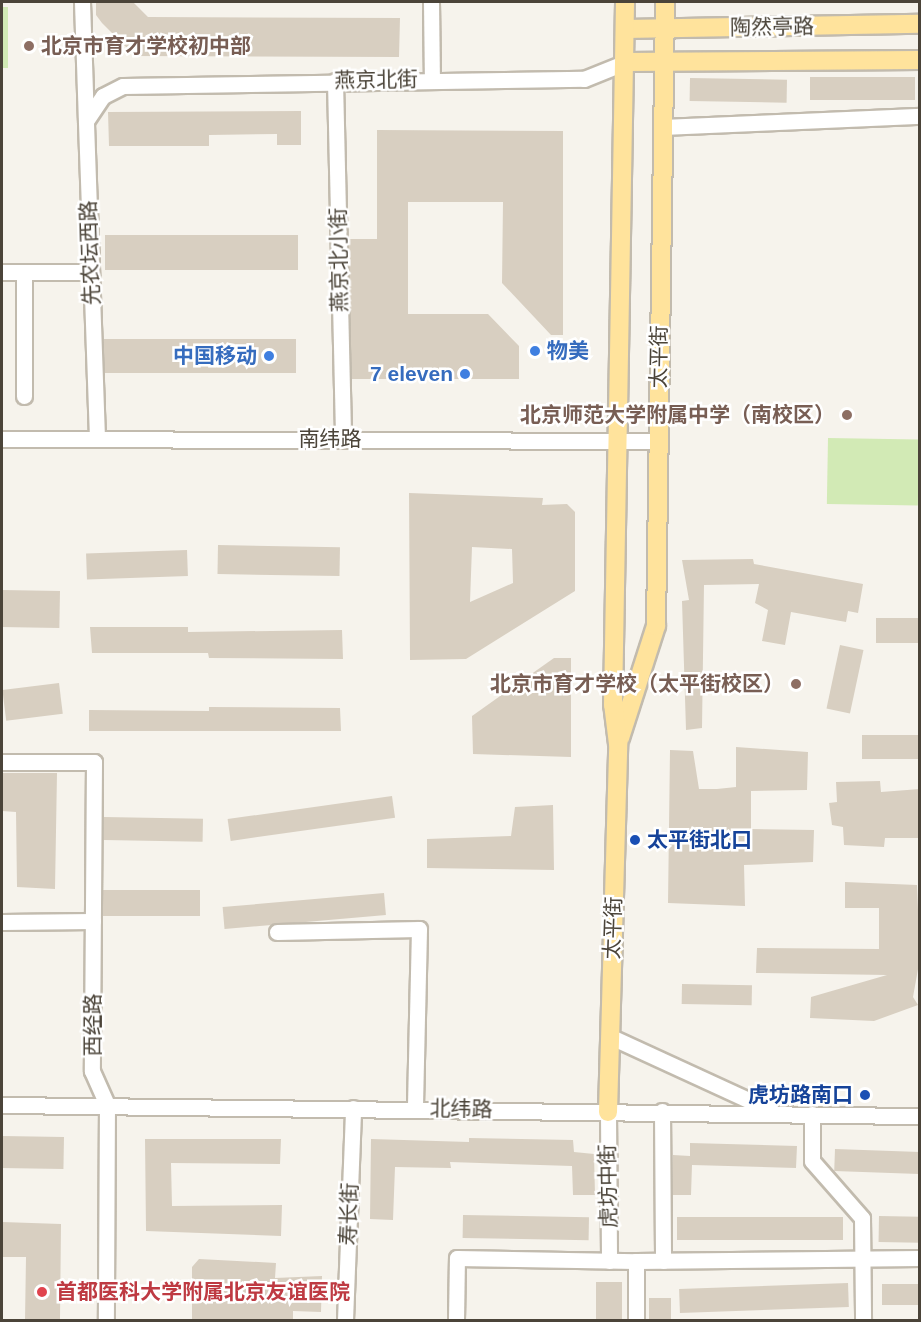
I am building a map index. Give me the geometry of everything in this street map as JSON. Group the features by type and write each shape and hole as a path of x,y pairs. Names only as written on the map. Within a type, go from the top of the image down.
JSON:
{"main road":[{"name":"太平街","path":"608,1112 618,744 613,705 621,441 625,2"},
{"name":"太平街","path":"618,744 656,626 665,2"},
{"name":"陶然亭路","path":"625,29 920,24"},
{"name":"陶然亭路","path":"626,62 920,60"}],"street":[{"name":"先农坛西路","path":"82,2 97,438"},
{"path":"431,2 432,79"},
{"name":"燕京北街","path":"86,121 104,96 123,86 432,79 584,79 626,62"},
{"name":"燕京北小街","path":"334,81 343,440"},
{"path":"664,127 920,116"},
{"path":"2,272 90,272"},
{"path":"24,272 24,396"},
{"name":"南纬路","path":"2,439 658,441"},
{"name":"西经路","path":"2,762 94,762 92,1071 107,1104 106,1320"},
{"path":"2,922 93,921"},
{"path":"277,932 419,929 415,1108"},
{"path":"609,1036 778,1113"},
{"name":"北纬路","path":"2,1105 107,1104 920,1116"},
{"name":"寿长街","path":"345,1320 353,1108"},
{"path":"662,1111 663,1261"},
{"name":"虎坊中街","path":"608,1112 609,1261"},
{"path":"812,1114 812,1161 862,1218 863,1320"},
{"path":"456,1320 457,1258 609,1261 920,1258"},
{"path":"636,1261 636,1320"}],"green space":[{"path":"2,7 8,7 8,68 2,68"},
{"path":"828,438 919,440 918,506 827,504"}],"building":[{"path":"96,2 133,2 148,17 400,18 399,57 135,56 96,15"},
{"path":"810,77 915,77 915,100 810,100"},
{"path":"690,78 787,80 787,103 690,101"},
{"path":"301,111 301,145 277,145 277,134 209,135 209,146 109,146 108,112"},
{"path":"377,130 563,131 563,335 551,335 502,283 503,202 408,202 408,314 488,314 519,346 519,379 351,379 348,239 377,239"},
{"path":"105,235 298,235 298,270 105,270"},
{"path":"104,339 296,339 296,373 104,373"},
{"path":"409,493 543,498 542,505 567,504 575,512 575,591 466,659 410,660","holes":["472,547 512,549 513,583 470,602"]},
{"path":"218,545 340,547 339,576 217,574"},
{"path":"187,550 188,576 87,580 86,554"},
{"path":"753,559 754,564 863,584 858,613 848,611 846,622 791,612 785,645 762,641 768,610 755,603 759,584 704,585 702,728 686,730 682,601 689,600 682,560"},
{"path":"2,590 60,591 59,628 2,627"},
{"path":"876,618 920,618 920,643 876,643"},
{"path":"90,627 188,627 188,632 342,630 343,659 209,658 208,653 92,653"},
{"path":"840,645 863,650 850,714 826,709"},
{"path":"554,658 571,658 571,757 473,754 472,716"},
{"path":"59,683 63,714 6,721 2,690"},
{"path":"209,707 340,708 341,731 89,731 89,710 209,711"},
{"path":"862,735 920,735 920,759 862,759"},
{"path":"736,747 808,752 807,790 751,791 751,829 814,830 813,862 744,865 745,906 668,903 670,750 693,751 699,789 717,789 736,787"},
{"path":"2,773 57,773 55,889 17,887 16,812 2,811"},
{"path":"880,781 881,792 920,789 920,838 885,838 884,847 844,845 843,827 832,825 829,803 837,802 836,782"},
{"path":"392,796 395,818 231,841 228,819"},
{"path":"553,805 554,870 427,868 427,839 511,836 515,807"},
{"path":"104,817 203,819 203,842 104,840"},
{"path":"845,882 917,885 920,958 913,997 918,1005 874,1021 810,1018 811,997 887,975 756,973 757,948 879,949 879,908 845,908"},
{"path":"103,890 200,890 200,916 103,916"},
{"path":"384,893 386,915 225,929 223,907"},
{"path":"682,984 752,985 752,1005 682,1004"},
{"path":"2,1136 64,1137 63,1169 2,1168"},
{"path":"469,1138 573,1140 574,1152 594,1154 595,1195 573,1195 572,1166 450,1162 451,1168 395,1167 393,1220 370,1219 371,1139 469,1142"},
{"path":"145,1139 281,1139 280,1164 171,1163 172,1206 282,1205 281,1236 146,1231"},
{"path":"690,1143 797,1146 796,1168 692,1165 691,1195 672,1195 673,1155 690,1156"},
{"path":"835,1149 920,1152 919,1174 834,1171"},
{"path":"463,1215 589,1217 589,1240 463,1238"},
{"path":"879,1216 920,1217 920,1243 879,1242"},
{"path":"677,1217 843,1217 843,1240 677,1240"},
{"path":"2,1222 61,1224 60,1320 25,1320 26,1257 2,1257"},
{"path":"199,1259 276,1263 275,1278 322,1276 321,1312 293,1311 293,1320 192,1320 192,1267"},
{"path":"596,1282 622,1282 622,1320 596,1320"},
{"path":"848,1283 849,1307 680,1313 679,1289"},
{"path":"882,1284 920,1284 920,1305 882,1305"},
{"path":"649,1298 671,1298 671,1320 649,1320"}],"place":[{"name":"北京市育才学校初中部","path":"29,46"},
{"name":"物美","path":"535,351"},
{"name":"中国移动","path":"269,356"},
{"name":"7 eleven","path":"465,374"},
{"name":"北京师范大学附属中学（南校区）","path":"847,415"},
{"name":"北京市育才学校（太平街校区）","path":"796,684"},
{"name":"太平街北口","path":"635,840"},
{"name":"虎坊路南口","path":"865,1095"},
{"name":"首都医科大学附属北京友谊医院","path":"42,1292"}]}
